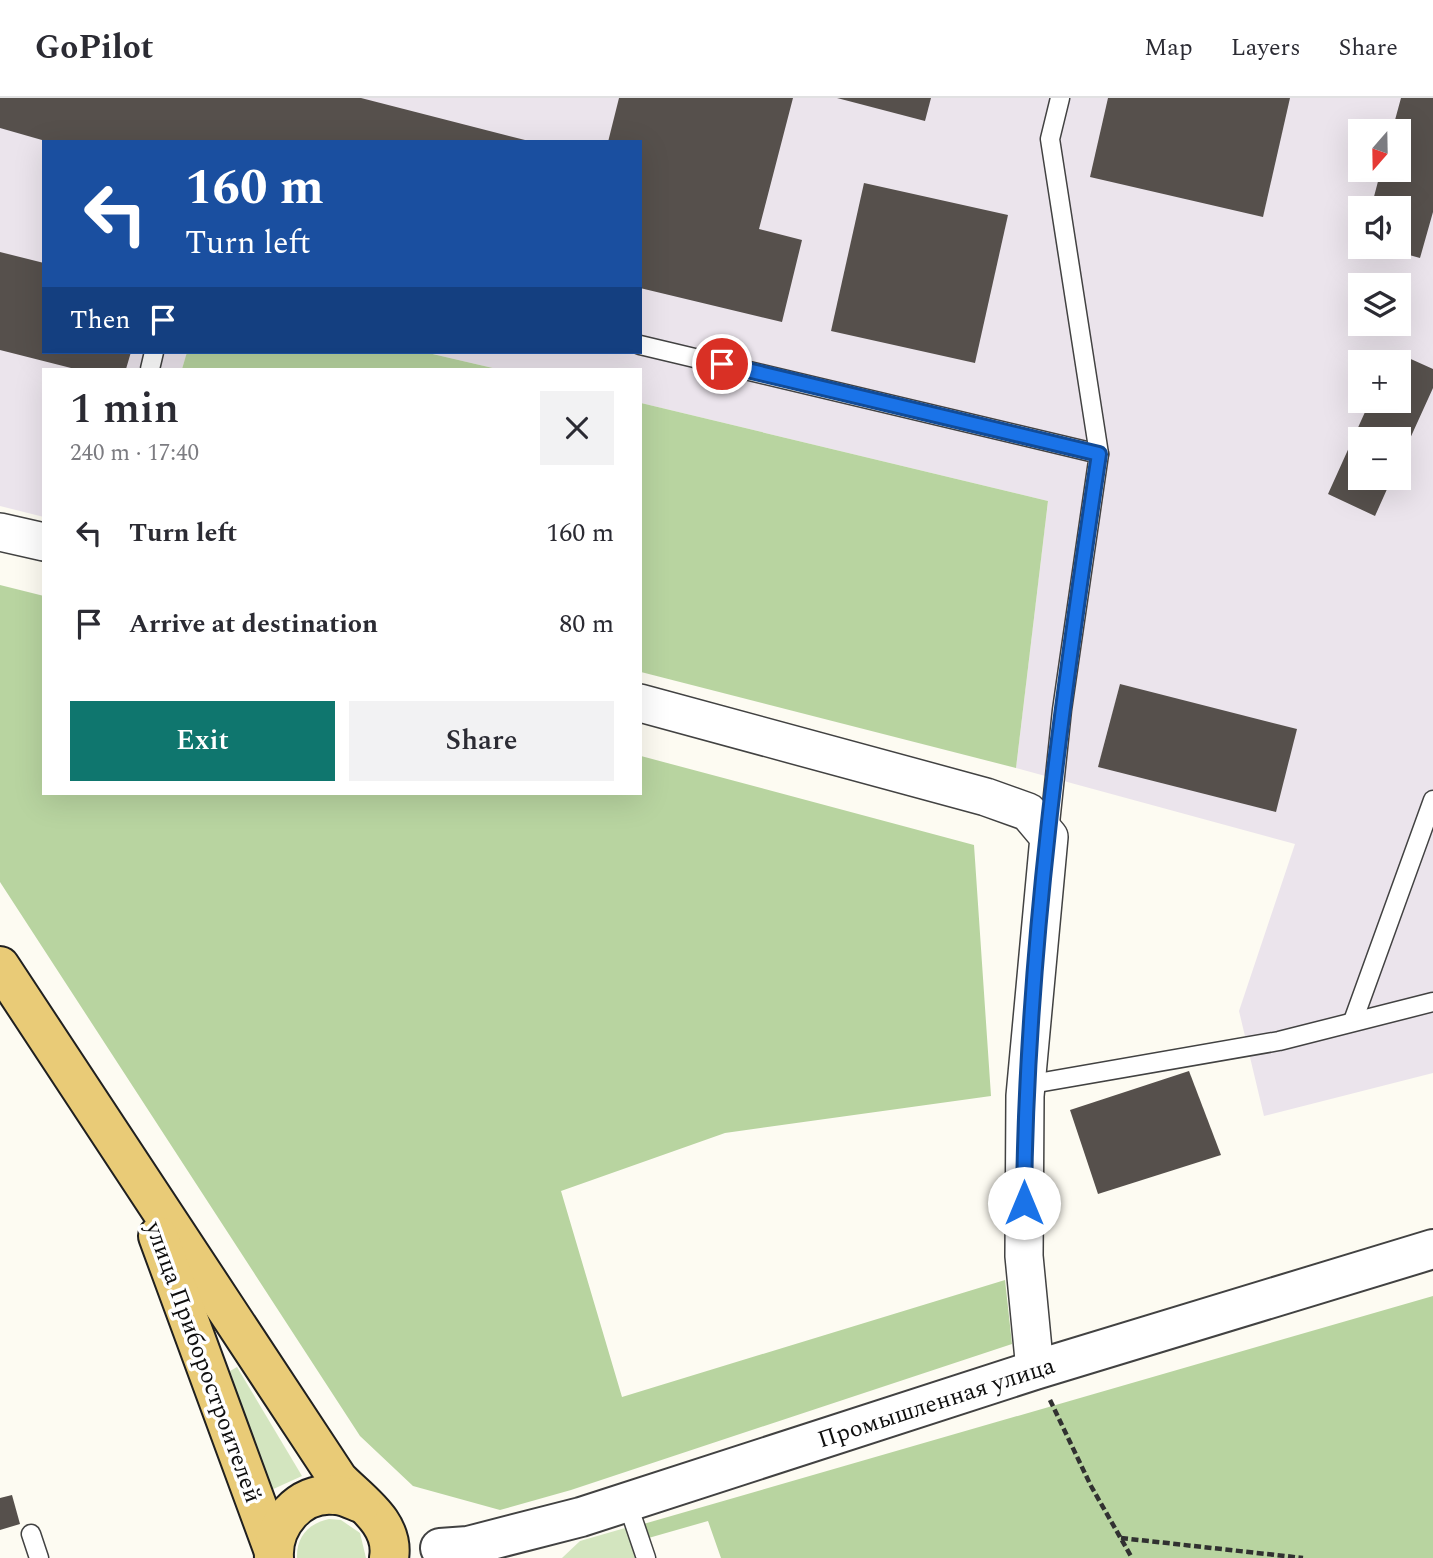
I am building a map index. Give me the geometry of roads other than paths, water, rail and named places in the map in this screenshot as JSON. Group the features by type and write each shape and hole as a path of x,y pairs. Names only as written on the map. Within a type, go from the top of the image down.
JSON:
{"main road":[{"name":"улица Приборостроителей","path":"0,966 135,1175 338,1479 378,1528"},
{"name":"улица Приборостроителей","path":"135,1175 273,1553"},
{"path":"273,1553 276,1532 290,1512 312,1497 334,1494 378,1528"}],"street":[{"path":"0,532 42,542"},
{"path":"642,704 986,797 1028,812 1049,837 1026,1085 1024,1256 1035,1370"},
{"name":"Промышленная улица","path":"446,1553 627,1502 1035,1370 1433,1249"},
{"path":"378,1528 446,1553"}],"lane":[{"path":"1049,837 1062,710 1099,454 1050,139 1060,98"},
{"path":"642,345 1099,454"},
{"path":"1353,1021 1433,800"},
{"path":"1026,1085 1279,1041 1433,1002"},
{"path":"627,1502 646,1558"},
{"path":"31,1534 39,1558"}]}
